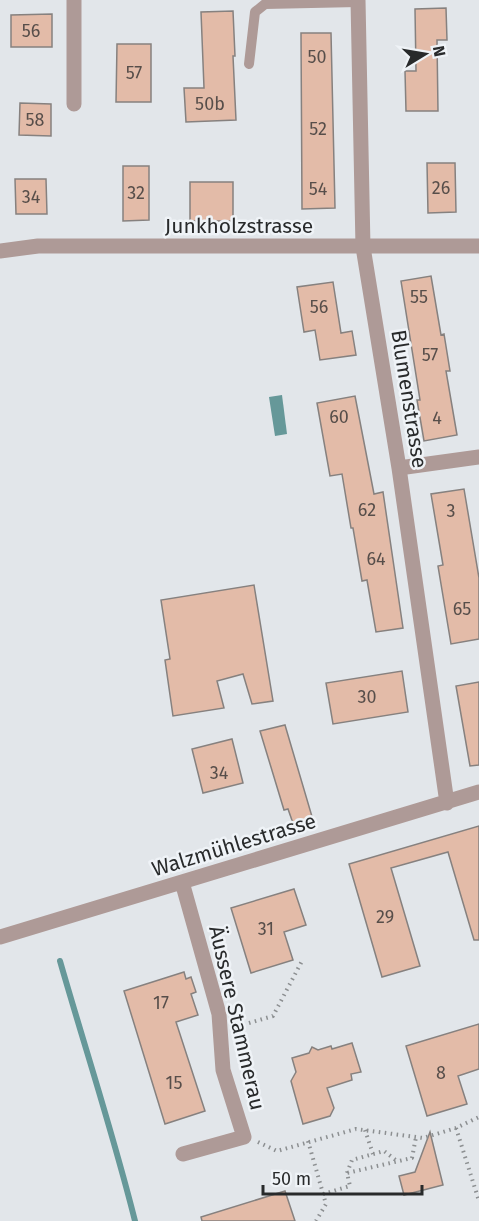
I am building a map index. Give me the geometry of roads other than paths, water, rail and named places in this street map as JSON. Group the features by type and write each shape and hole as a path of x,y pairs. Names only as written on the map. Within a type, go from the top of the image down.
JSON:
{"street":[{"path":"74,0 74,104"},
{"name":"Blumenstrasse","path":"358,1 363,247 399,468 447,803"},
{"name":"Junkholzstrasse","path":"0,251 38,246 479,246"},
{"path":"399,468 479,456"},
{"name":"Walzmühlestrasse","path":"1,934 479,792"},
{"name":"Äussere Stammerau","path":"182,882 219,1014 223,1070 244,1137 183,1154"}],"lane":[{"path":"249,64 255,12 265,4 358,1"}],"water":[{"path":"282,395 287,434 275,436 269,397"}],"waterway":[{"path":"60,961 135,1221"}]}
